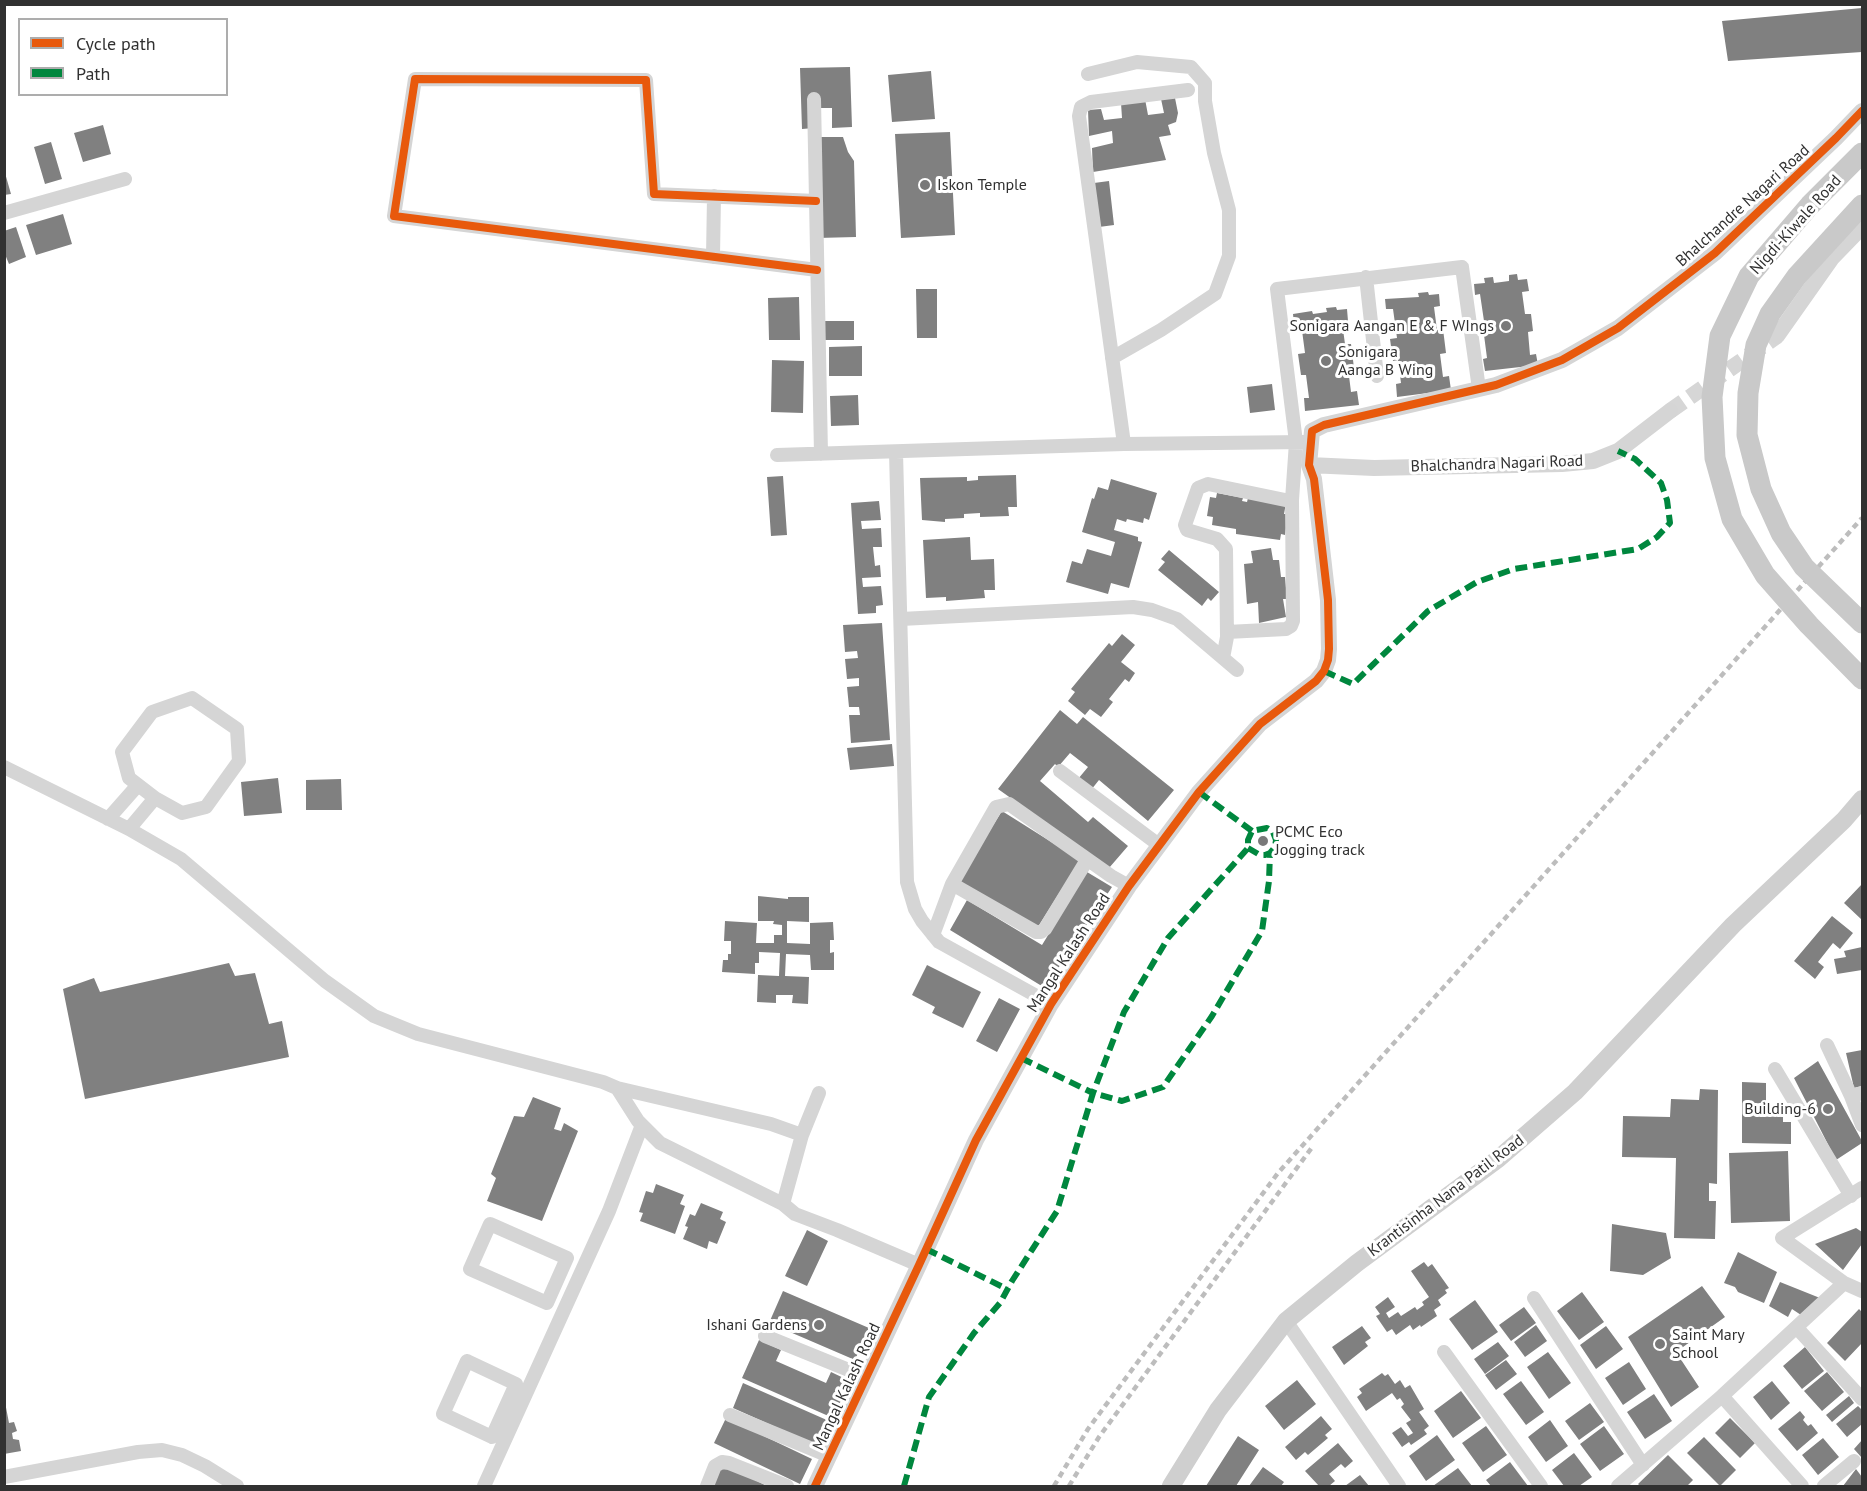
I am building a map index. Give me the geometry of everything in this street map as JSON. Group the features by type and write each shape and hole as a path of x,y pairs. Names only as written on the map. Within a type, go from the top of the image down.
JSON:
{"main road":[{"name":"Nigdi-Kiwale Road","path":"1863,153 1810,205 1749,276 1720,336 1712,397 1714,458 1732,519 1765,575 1809,625 1863,679"},
{"name":"Nigdi-Kiwale Road","path":"1863,205 1797,276 1770,314 1756,345 1748,393 1747,435 1761,489 1781,533 1804,567 1863,623"},
{"name":"Krantisinha Nana Patil Road","path":"1171,1486 1218,1410 1286,1321 1357,1263 1498,1159 1575,1092 1733,925 1844,820 1863,799"}],"street":[{"path":"1088,74 1137,62 1191,67 1205,83 1205,101 1214,153 1229,210 1229,256 1215,294 1161,330 1112,358"},
{"path":"816,201 654,194 646,80 415,79 394,216 817,270"},
{"path":"1124,444 1079,116 1081,107 1091,102 1188,90"},
{"path":"814,99 821,454"},
{"name":"Bhalchandre Nagari Road","path":"1303,442 1312,431 1324,425 1496,385 1562,360 1618,328 1716,253 1863,111"},
{"path":"4,213 125,179"},
{"path":"713,257 714,196"},
{"path":"1777,336 1832,258 1863,227"},
{"path":"1227,632 1286,629 1293,621 1292,500 1303,442 1277,289 1462,267 1479,389"},
{"path":"1366,277 1377,376"},
{"name":"Bhalchandra Nagari Road","path":"1309,465 1374,468 1562,464 1593,460 1618,451 1670,411"},
{"path":"777,455 1124,444 1303,442"},
{"name":"Mangal Kalash Road","path":"815,1486 976,1140 1051,1004 1129,886 1211,778 1277,709 1316,681 1324,671 1329,649 1328,600 1314,478 1303,442"},
{"path":"896,452 907,882 915,909 939,942 1051,1004"},
{"path":"1223,658 1227,632 1226,549 1217,539 1187,530 1185,525 1198,488 1208,484 1292,500"},
{"path":"901,619 1143,609 1166,613 1177,619 1237,670"},
{"path":"192,698 237,729 239,761 206,807 182,813 155,798 129,778 122,752 152,712 192,698"},
{"path":"4,767 172,853 325,981 374,1016 418,1035 590,1077 617,1088 771,1124 802,1135"},
{"path":"1060,771 1159,845"},
{"path":"108,819 138,785"},
{"path":"129,829 155,798"},
{"path":"933,935 952,884 996,807 1004,804 1010,804 1088,860 1129,886"},
{"path":"952,884 1036,932 1041,932 1088,860"},
{"path":"1827,1045 1857,1094 1863,1125"},
{"path":"1775,1069 1857,1192 1782,1238 1844,1283 1863,1291"},
{"path":"617,1088 642,1125 660,1143 783,1204 795,1214 919,1265"},
{"path":"783,1204 802,1135 819,1093"},
{"path":"484,1486 500,1435 582,1270 609,1211 642,1125"},
{"path":"490,1224 567,1258 565,1262 547,1303 470,1269 490,1224"},
{"path":"565,1262 582,1270"},
{"path":"1623,1485 1844,1283"},
{"path":"1534,1298 1643,1465"},
{"path":"1286,1321 1399,1486"},
{"path":"1797,1328 1863,1399"},
{"path":"765,1336 866,1377"},
{"path":"1444,1352 1541,1486"},
{"path":"500,1435 492,1437 443,1414 468,1361 516,1384 521,1390"},
{"path":"1722,1396 1802,1486"},
{"path":"730,1415 829,1456"},
{"path":"4,1477 138,1452 162,1450 182,1455 205,1466 237,1486"},
{"path":"1824,1486 1854,1461"},
{"path":"707,1486 715,1466 722,1462 787,1486"}],"building":[{"path":"1862,8 1862,52 1728,61 1722,21"},
{"path":"850,67 852,127 832,128 832,108 819,108 820,137 843,137 854,161 856,237 817,238 814,128 802,129 800,68"},
{"path":"931,71 935,119 892,122 888,75"},
{"path":"1175,98 1178,113 1176,122 1168,125 1171,135 1159,137 1166,160 1093,172 1092,148 1113,143 1112,131 1089,136 1088,110 1101,109 1104,120 1122,118 1121,103 1145,99 1148,115 1164,113 1161,99"},
{"path":"103,125 111,154 83,162 74,133"},
{"name":"Iskon Temple","path":"950,132 955,235 901,238 895,134"},
{"path":"51,142 62,179 45,184 34,147"},
{"path":"4,174 11,194 4,195"},
{"path":"1109,181 1114,225 1099,227 1094,183"},
{"path":"63,214 72,244 36,255 26,225"},
{"path":"16,227 26,257 9,264 4,252 4,231"},
{"name":"Sonigara Aangan E & F WIngs","path":"1517,274 1518,280 1527,279 1529,291 1522,292 1525,314 1531,314 1533,331 1528,332 1530,355 1536,354 1538,365 1485,371 1483,359 1487,358 1484,335 1481,336 1479,322 1484,321 1480,294 1475,295 1474,284 1485,283 1484,278 1493,277 1494,283 1509,281 1509,275"},
{"path":"916,289 937,289 937,338 917,338"},
{"path":"1428,292 1429,295 1439,294 1440,306 1434,307 1437,330 1443,329 1446,353 1440,354 1443,377 1449,376 1451,390 1397,397 1396,384 1401,383 1398,360 1393,361 1390,339 1397,338 1393,309 1386,309 1385,299 1419,297 1418,293"},
{"path":"799,297 800,340 769,340 768,298"},
{"name":"Sonigara Aanga B Wing","path":"1336,307 1337,310 1347,309 1348,321 1342,322 1345,344 1351,344 1354,368 1348,368 1351,392 1357,391 1359,405 1305,411 1304,398 1309,398 1306,375 1301,375 1298,354 1305,353 1301,323 1294,324 1293,314 1312,311 1313,314 1327,312 1326,308"},
{"path":"825,321 854,321 854,340 825,340"},
{"path":"862,346 862,376 829,376 829,347"},
{"path":"772,360 804,361 803,413 771,412"},
{"path":"1272,384 1275,410 1250,413 1247,387"},
{"path":"858,395 859,425 831,426 830,396"},
{"path":"1016,475 1017,507 1008,507 1009,516 980,517 980,513 964,514 964,518 945,519 945,522 922,520 920,478 967,477 967,481 978,480 978,476"},
{"path":"783,476 787,535 771,536 767,477"},
{"path":"1111,479 1157,493 1149,520 1144,518 1143,523 1117,519 1114,530 1138,537 1138,541 1142,542 1129,588 1111,583 1108,594 1066,582 1072,561 1082,564 1087,549 1111,556 1115,542 1082,532 1092,498 1094,499 1098,487 1108,490"},
{"path":"1217,493 1243,498 1242,501 1247,502 1248,498 1286,503 1284,514 1288,514 1285,535 1281,534 1280,540 1236,534 1236,529 1212,525 1213,517 1207,516 1210,497 1216,498"},
{"path":"879,501 881,520 861,521 862,529 881,528 882,547 873,547 875,566 880,565 881,577 862,578 863,587 881,586 883,605 876,606 876,613 858,614 851,503"},
{"path":"970,537 971,560 994,559 995,590 984,590 985,598 946,601 946,597 926,598 923,540"},
{"path":"1271,548 1273,560 1279,560 1281,577 1285,577 1287,599 1283,599 1286,617 1259,623 1258,602 1247,604 1244,564 1253,563 1251,551"},
{"path":"1169,550 1219,592 1211,601 1208,598 1202,606 1158,570 1165,562 1161,559"},
{"path":"882,623 890,740 851,743 849,715 860,715 859,707 849,707 847,687 859,686 859,678 847,679 845,659 858,658 857,651 845,652 843,625"},
{"path":"1122,634 1135,645 1121,662 1135,673 1129,682 1125,679 1109,699 1113,702 1101,717 1090,709 1085,715 1068,701 1075,692 1071,689 1109,643 1112,646"},
{"path":"1060,710 1077,724 1083,717 1174,790 1148,821 1099,780 1091,790 1078,779 1088,767 1070,753 1058,767 1055,764 1040,781 1088,822 1093,817 1128,846 1109,868 998,789"},
{"path":"892,744 894,766 850,770 847,748"},
{"path":"278,778 282,813 244,816 241,782"},
{"path":"341,779 342,810 306,810 306,780"},
{"path":"1002,811 1080,860 1036,930 958,881"},
{"path":"1087,872 1112,887 1045,988 950,930 967,900 1042,945"},
{"path":"1862,884 1862,920 1844,903"},
{"path":"758,896 788,899 788,897 809,897 809,922 787,921 787,943 810,944 810,923 833,922 834,940 830,940 830,953 834,952 834,970 811,970 810,955 786,954 785,976 809,977 808,1004 792,1003 793,995 776,995 776,1003 757,1002 758,975 779,976 780,953 759,952 759,963 755,963 755,974 722,972 723,960 728,960 728,954 731,954 731,941 724,941 725,921 757,923 756,943 774,943 774,935 782,935 782,925 773,924 774,921 758,921"},
{"path":"1832,916 1853,933 1840,949 1833,943 1818,962 1824,967 1815,979 1794,961"},
{"path":"1862,947 1862,970 1837,974 1834,959 1846,957 1844,951"},
{"path":"229,963 235,976 255,973 269,1024 282,1021 289,1057 85,1099 63,989 94,978 100,992"},
{"path":"927,965 981,992 963,1028 932,1013 935,1007 912,995"},
{"path":"999,998 1020,1009 997,1052 976,1041"},
{"path":"1862,1050 1862,1086 1854,1088 1846,1053"},
{"name":"Building-6","path":"1818,1061 1862,1141 1836,1160 1794,1078"},
{"path":"1742,1082 1766,1083 1766,1104 1775,1104 1775,1109 1783,1110 1783,1122 1791,1122 1791,1144 1742,1143"},
{"path":"1700,1089 1718,1090 1717,1184 1709,1183 1709,1201 1716,1201 1715,1239 1674,1238 1676,1158 1622,1157 1623,1116 1670,1117 1671,1099 1699,1100"},
{"path":"533,1097 561,1108 554,1129 561,1131 564,1123 578,1131 542,1221 487,1201 496,1178 491,1174 514,1116 524,1117"},
{"path":"1788,1151 1790,1221 1731,1223 1729,1153"},
{"path":"656,1184 684,1195 680,1204 685,1206 675,1234 640,1221 643,1213 639,1212 646,1191 653,1193"},
{"path":"701,1203 723,1212 720,1219 726,1222 717,1244 709,1241 707,1249 683,1239 690,1214 695,1216"},
{"path":"1612,1224 1666,1233 1671,1258 1643,1275 1610,1271"},
{"path":"1856,1228 1862,1232 1862,1244 1843,1270 1815,1244"},
{"path":"807,1230 828,1241 807,1286 785,1276"},
{"path":"1738,1252 1777,1272 1764,1303 1724,1283"},
{"path":"1424,1262 1428,1267 1432,1264 1449,1288 1445,1290 1447,1293 1438,1300 1441,1305 1434,1310 1437,1316 1413,1330 1410,1325 1396,1335 1392,1329 1387,1332 1376,1316 1380,1314 1375,1307 1388,1297 1395,1307 1386,1313 1389,1318 1398,1312 1401,1316 1415,1307 1417,1310 1424,1305 1422,1302 1429,1297 1411,1271"},
{"path":"1780,1282 1820,1298 1801,1315 1792,1309 1788,1317 1769,1306"},
{"name":"Saint Mary School","path":"1702,1286 1725,1317 1676,1352 1699,1387 1671,1407 1628,1337"},
{"name":"Ishani Gardens","path":"783,1291 869,1328 855,1360 769,1323"},
{"path":"1582,1292 1604,1322 1579,1340 1557,1311"},
{"path":"1475,1300 1498,1332 1472,1350 1449,1319"},
{"path":"1524,1307 1536,1323 1511,1341 1499,1325"},
{"path":"1859,1309 1862,1312 1862,1343 1845,1361 1827,1343"},
{"path":"1536,1325 1547,1341 1525,1357 1514,1342"},
{"path":"1362,1326 1371,1338 1365,1342 1368,1346 1344,1365 1332,1347"},
{"path":"1606,1326 1623,1349 1596,1369 1580,1345"},
{"path":"759,1340 781,1350 776,1361 826,1383 831,1372 850,1381 833,1418 742,1378"},
{"path":"1498,1342 1509,1356 1485,1374 1474,1359"},
{"path":"1805,1347 1824,1371 1802,1389 1783,1366"},
{"path":"1548,1352 1571,1383 1549,1399 1527,1367"},
{"path":"1506,1360 1517,1374 1496,1390 1485,1375"},
{"path":"1629,1362 1646,1389 1623,1405 1605,1378"},
{"path":"1827,1372 1844,1392 1822,1411 1804,1391"},
{"path":"1382,1373 1385,1376 1388,1374 1395,1384 1400,1380 1405,1388 1410,1385 1424,1409 1419,1412 1429,1426 1424,1430 1427,1434 1411,1445 1409,1442 1402,1447 1392,1433 1401,1427 1408,1436 1413,1433 1406,1423 1411,1420 1401,1407 1404,1404 1400,1398 1397,1400 1392,1393 1366,1411 1357,1397 1362,1393 1359,1389"},
{"path":"1297,1380 1316,1404 1284,1430 1265,1406"},
{"path":"1521,1381 1544,1412 1526,1425 1503,1394"},
{"path":"1772,1381 1790,1403 1771,1420 1753,1397"},
{"path":"743,1383 829,1421 818,1446 733,1408"},
{"path":"1461,1391 1481,1418 1453,1438 1434,1411"},
{"path":"1654,1394 1672,1421 1645,1439 1627,1412"},
{"path":"1849,1396 1854,1403 1832,1422 1826,1415"},
{"path":"4,1397 9,1423 14,1422 17,1431 12,1433 13,1439 19,1440 21,1451 4,1454"},
{"path":"1590,1403 1604,1422 1579,1440 1565,1421"},
{"path":"1858,1406 1862,1410 1862,1424 1847,1437 1836,1424"},
{"path":"1800,1411 1805,1417 1803,1420 1808,1426 1811,1424 1818,1433 1797,1451 1778,1429"},
{"path":"1321,1416 1332,1429 1325,1435 1328,1438 1308,1455 1305,1452 1296,1460 1285,1447"},
{"path":"726,1418 812,1459 800,1484 714,1443"},
{"path":"1730,1418 1755,1443 1740,1458 1715,1433"},
{"path":"1550,1420 1568,1446 1546,1462 1528,1437"},
{"path":"1486,1426 1507,1455 1483,1472 1462,1443"},
{"path":"1604,1426 1624,1454 1600,1471 1580,1444"},
{"path":"1437,1435 1455,1460 1426,1481 1409,1456"},
{"path":"1238,1436 1259,1450 1236,1486 1206,1486"},
{"path":"1704,1437 1736,1470 1720,1486 1687,1453"},
{"path":"1823,1438 1839,1457 1818,1475 1802,1455"},
{"path":"1862,1440 1862,1458 1854,1449"},
{"path":"1338,1443 1353,1461 1345,1468 1341,1464 1329,1474 1335,1481 1329,1486 1319,1486 1305,1471"},
{"path":"1574,1453 1592,1477 1579,1486 1564,1486 1552,1470"},
{"path":"1668,1455 1693,1480 1687,1486 1640,1486 1638,1484"},
{"path":"1510,1462 1528,1486 1491,1486 1486,1480"},
{"path":"723,1464 767,1486 711,1486"},
{"path":"1263,1467 1284,1482 1281,1486 1249,1486"},
{"path":"1458,1468 1472,1486 1433,1486"},
{"path":"1856,1469 1862,1477 1862,1486 1843,1486"},
{"path":"1360,1475 1369,1486 1345,1486"}],"tunnel":[{"path":"1670,411 1777,336"}],"railway":[{"path":"1054,1486 1088,1429 1278,1173 1862,518"},
{"path":"1069,1486 1099,1437 1313,1146"}],"marked path":[{"path":"1324,671 1353,684 1428,611 1477,582 1514,569 1638,549 1657,537 1670,523 1667,500 1661,483 1635,459 1618,451"},
{"path":"1199,792 1252,831"},
{"path":"1021,1058 1093,1093 1124,1012 1168,938 1248,848 1248,840 1252,831 1267,828 1273,832 1276,840 1275,847 1270,853 1260,855 1248,848"},
{"path":"904,1486 929,1397 974,1333 1000,1303 1057,1211 1093,1093 1122,1101 1163,1087 1212,1016 1262,931 1269,881 1270,853"},
{"path":"926,1249 1007,1289"}],"cycle path":[{"path":"816,201 654,194 646,80 415,79 394,216 817,270"},
{"path":"815,1486 976,1140 1051,1004 1129,886 1199,792 1260,724 1316,681 1324,671 1329,649 1328,600 1314,479 1309,465 1312,431 1324,425 1496,385 1562,360 1618,328 1715,253 1862,111"}],"place":[{"name":"Iskon Temple","path":"925,185"},
{"name":"Sonigara Aangan E & F WIngs","path":"1506,326"},
{"name":"Sonigara Aanga B Wing","path":"1326,361"},
{"name":"PCMC Eco Jogging track","path":"1263,841"},
{"name":"Building-6","path":"1828,1109"},
{"name":"Ishani Gardens","path":"819,1325"},
{"name":"Saint Mary School","path":"1660,1344"}]}
